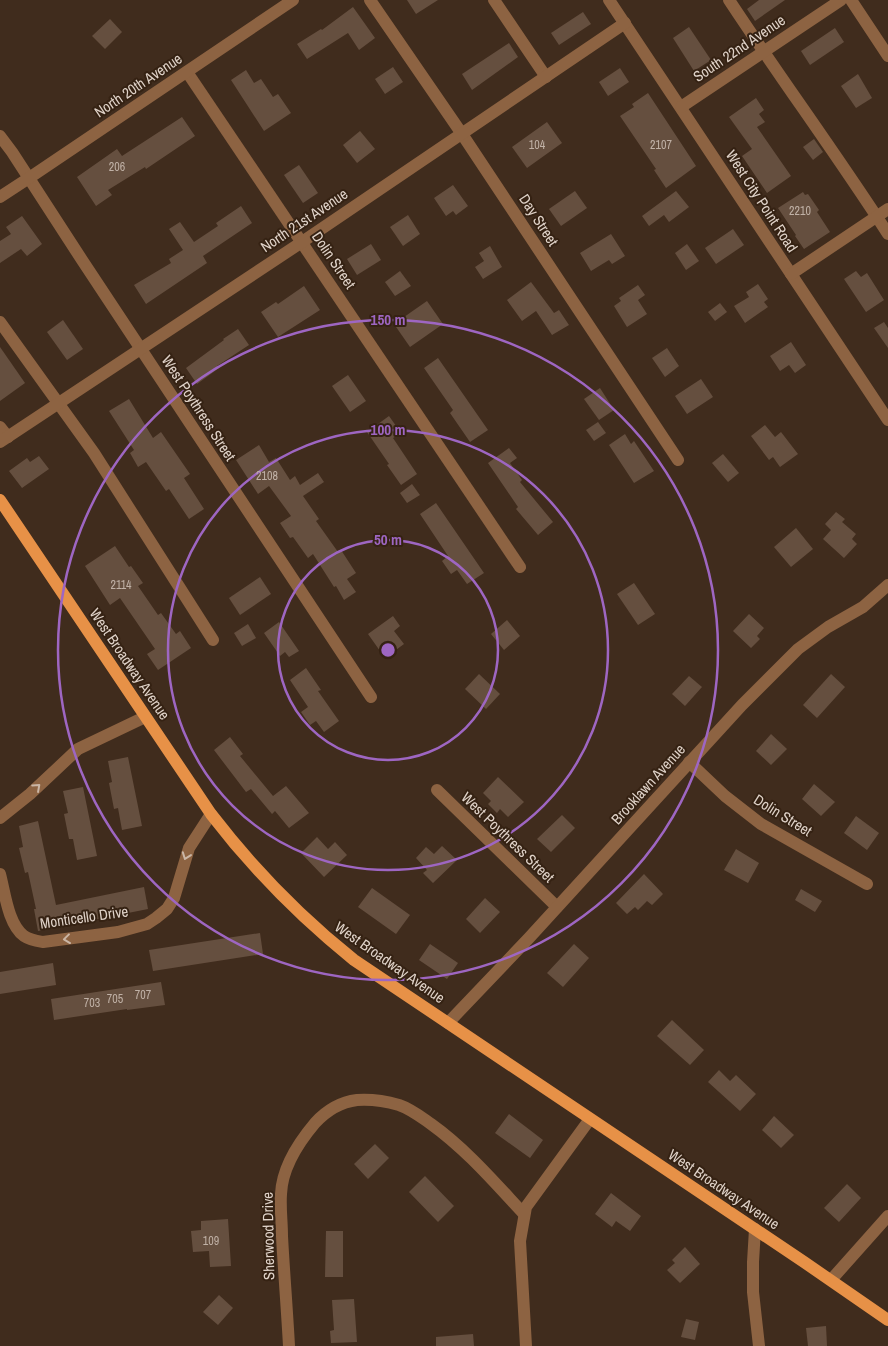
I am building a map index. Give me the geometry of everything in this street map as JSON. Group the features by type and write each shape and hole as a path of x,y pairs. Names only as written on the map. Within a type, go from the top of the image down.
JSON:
{"main road":[{"name":"West Broadway Avenue","path":"0,500 211,814 236,847 269,884 322,934 354,960 888,1320"}],"street":[{"name":"North 20th Avenue","path":"0,197 293,0"},
{"name":"Day Street","path":"370,0 462,134 678,460"},
{"path":"494,0 546,77"},
{"name":"West City Point Road","path":"609,0 888,420"},
{"path":"729,0 888,234"},
{"name":"South 22nd Avenue","path":"680,107 841,0"},
{"path":"851,0 888,56"},
{"name":"North 21st Avenue","path":"3,435 59,404 625,23"},
{"name":"Dolin Street","path":"187,72 520,567"},
{"name":"West Poythress Street","path":"0,136 371,697"},
{"path":"791,274 888,210"},
{"path":"2,330 94,453 213,640"},
{"name":"Brooklawn Avenue","path":"448,1023 742,705 798,649 863,607 888,585"},
{"path":"0,818 30,794 78,749 146,717"},
{"name":"Dolin Street","path":"689,762 725,796 761,824 867,884"},
{"name":"West Poythress Street","path":"437,790 557,907"},
{"name":"Monticello Drive","path":"0,874 11,918 16,928 25,937 43,942 118,932 146,924 167,909 174,898 189,848 211,814"},
{"name":"Sherwood Drive","path":"289,1346 281,1193 286,1172 295,1152 308,1131 328,1111 351,1101 366,1100 400,1105 416,1113 468,1155 524,1214"},
{"path":"526,1346 520,1241 524,1214 526,1207 590,1118"},
{"path":"831,1280 888,1216"},
{"path":"755,1229 753,1292 759,1346"}],"building":[{"path":"407,0 438,0 416,14"},
{"path":"759,0 785,0 755,21 747,9"},
{"path":"353,7 375,38 359,50 348,33 307,59 297,44 322,30"},
{"path":"583,12 591,24 559,45 551,33"},
{"path":"110,19 122,32 105,49 92,36"},
{"path":"689,27 711,60 694,71 673,38"},
{"path":"835,28 844,42 810,65 801,51"},
{"path":"509,43 518,57 472,90 462,74"},
{"path":"393,67 403,82 385,94 375,79"},
{"path":"620,68 629,82 608,96 599,82"},
{"path":"246,70 254,83 261,79 273,97 278,94 291,113 264,131 231,80"},
{"path":"858,74 872,98 856,108 841,86"},
{"path":"648,93 696,166 666,188 654,170 656,169 620,116 634,107 632,104"},
{"path":"756,98 764,110 759,114 765,122 757,127 791,176 767,193 742,156 752,149 729,117"},
{"path":"182,117 195,136 146,169 145,167 108,190 112,195 96,206 77,177 117,149 122,156"},
{"path":"547,122 562,143 527,168 512,147"},
{"path":"360,131 375,149 357,163 343,145"},
{"path":"814,139 823,152 813,160 803,147"},
{"path":"299,165 318,193 303,203 284,175"},
{"path":"453,185 468,206 456,215 453,211 446,216 434,198"},
{"path":"575,191 587,208 561,226 549,209"},
{"path":"676,191 689,207 669,222 664,215 649,226 642,216"},
{"path":"803,192 805,195 808,194 819,210 817,212 830,232 804,249 778,208"},
{"path":"241,206 252,223 203,256 207,263 146,304 134,285 171,263 169,259 183,250 169,229 180,222 194,242 218,226 216,223"},
{"path":"408,215 420,234 403,246 390,227"},
{"path":"22,216 42,244 27,256 21,249 0,263 0,241 11,234 6,227"},
{"path":"733,229 744,245 716,264 705,248"},
{"path":"611,234 625,256 612,264 609,260 591,271 580,253"},
{"path":"371,244 381,260 357,275 347,259"},
{"path":"687,244 699,261 686,270 675,253"},
{"path":"490,246 502,267 483,279 475,267 484,261 479,253"},
{"path":"400,271 411,286 395,296 385,282"},
{"path":"856,271 861,277 867,273 884,300 866,312 844,279"},
{"path":"531,282 554,313 559,310 569,325 552,335 536,311 522,321 507,300"},
{"path":"758,284 768,299 764,302 768,307 745,323 734,306 749,297 746,292"},
{"path":"638,285 645,295 638,300 647,314 627,327 614,306 621,301 619,298"},
{"path":"304,286 320,310 278,337 261,312 276,302 278,304"},
{"path":"427,301 443,324 410,347 394,324"},
{"path":"720,303 727,312 715,321 708,312"},
{"path":"63,320 83,349 67,360 47,332"},
{"path":"884,322 888,328 888,348 874,328"},
{"path":"238,329 249,345 217,366 219,368 197,384 186,368"},
{"path":"791,342 806,365 795,373 789,365 780,371 770,356"},
{"path":"0,347 25,383 0,401"},
{"path":"667,348 679,366 665,377 652,358"},
{"path":"438,358 488,430 470,442 450,413 453,410 424,368"},
{"path":"348,375 366,401 350,412 332,386"},
{"path":"701,379 713,397 687,414 675,396"},
{"path":"600,388 614,410 599,420 584,399"},
{"path":"129,399 153,438 161,432 190,474 184,478 204,509 189,519 169,489 166,491 146,462 138,467 130,453 134,450 109,411"},
{"path":"389,416 401,433 393,438 417,474 401,485 367,432"},
{"path":"598,422 606,433 594,441 586,430"},
{"path":"765,425 775,437 781,432 798,454 780,467 773,457 769,460 751,436"},
{"path":"625,434 631,444 634,441 654,471 634,483 609,445"},
{"path":"259,445 269,462 276,458 290,480 295,476 300,485 318,473 324,482 303,496 319,519 316,521 338,552 341,550 356,573 347,579 356,592 344,600 313,554 308,558 293,537 290,538 280,523 291,516 269,486 258,494 236,460"},
{"path":"509,448 517,458 510,463 522,480 520,482 553,522 538,535 516,509 518,507 488,463"},
{"path":"723,454 739,473 728,482 712,463"},
{"path":"39,456 49,469 22,488 9,471 27,458 30,462"},
{"path":"412,484 420,495 407,503 400,493"},
{"path":"436,503 484,573 467,584 457,570 451,574 442,561 448,556 420,514"},
{"path":"836,512 845,519 842,522 856,534 852,539 857,544 844,558 823,539 831,530 825,524"},
{"path":"796,528 813,549 791,567 774,547"},
{"path":"115,546 129,567 131,566 143,583 138,586 158,615 161,613 176,634 180,631 191,648 158,670 147,654 155,649 120,598 110,605 85,566"},
{"path":"260,577 271,594 240,615 229,598"},
{"path":"634,583 655,614 638,625 617,594"},
{"path":"749,614 764,628 757,636 760,639 751,648 733,631"},
{"path":"393,616 400,626 394,631 404,644 385,658 368,634"},
{"path":"507,620 520,636 504,650 491,634"},
{"path":"279,622 299,651 289,657 285,652 280,656 264,633"},
{"path":"248,624 256,638 242,646 234,633"},
{"path":"306,668 321,690 318,691 339,721 324,732 316,721 310,725 301,712 308,707 290,680"},
{"path":"479,674 500,694 486,709 465,689"},
{"path":"831,674 845,687 817,718 803,705"},
{"path":"689,676 702,687 685,706 672,694"},
{"path":"771,734 787,749 771,765 756,751"},
{"path":"230,737 243,754 240,756 273,796 286,786 309,813 289,828 275,811 272,814 251,789 246,792 214,750"},
{"path":"128,757 142,826 122,830 118,808 114,809 109,783 112,782 108,761"},
{"path":"498,777 524,802 508,817 500,809 497,813 488,804 491,801 483,793"},
{"path":"814,784 835,802 821,816 802,799"},
{"path":"83,787 97,856 77,860 73,839 69,839 64,814 68,813 63,791"},
{"path":"562,815 575,828 551,852 537,839"},
{"path":"856,816 879,833 867,850 844,833"},
{"path":"38,821 56,905 144,887 148,909 38,931 34,909 36,909 28,872 25,873 19,848 23,847 19,826"},
{"path":"317,837 328,849 335,842 347,855 324,877 301,853"},
{"path":"442,846 457,860 433,883 423,873 427,870 416,858 426,847 434,854"},
{"path":"736,849 759,863 748,883 724,870"},
{"path":"644,874 663,894 652,905 647,901 638,910 635,907 627,914 616,903"},
{"path":"372,888 410,915 396,934 358,907"},
{"path":"801,889 822,901 815,912 795,900"},
{"path":"485,898 500,912 480,933 466,919"},
{"path":"260,933 263,954 153,971 149,950"},
{"path":"430,944 458,963 447,979 419,960"},
{"path":"574,944 589,958 563,987 547,973"},
{"path":"53,963 56,985 0,994 0,972"},
{"path":"161,982 165,1005 54,1020 51,999"},
{"path":"672,1020 704,1050 690,1065 657,1036"},
{"path":"719,1070 730,1081 736,1075 756,1094 740,1111 708,1082"},
{"path":"509,1114 543,1140 530,1158 495,1133"},
{"path":"774,1116 794,1135 781,1148 762,1130"},
{"path":"375,1144 389,1158 368,1179 354,1164"},
{"path":"425,1176 454,1206 438,1222 409,1192"},
{"path":"847,1184 861,1198 839,1222 824,1208"},
{"path":"611,1193 641,1216 630,1231 616,1221 612,1227 595,1214"},
{"path":"228,1219 231,1266 210,1267 209,1251 193,1252 191,1231 201,1230 201,1221"},
{"path":"326,1231 343,1231 343,1277 325,1277"},
{"path":"685,1247 700,1264 680,1283 667,1270 675,1263 672,1260"},
{"path":"219,1295 233,1308 218,1325 203,1312"},
{"path":"354,1299 357,1342 331,1343 330,1331 334,1330 332,1300"},
{"path":"686,1319 699,1322 695,1340 681,1337"},
{"path":"826,1326 827,1346 808,1346 806,1328"},
{"path":"473,1334 474,1346 436,1346 436,1337"}]}
